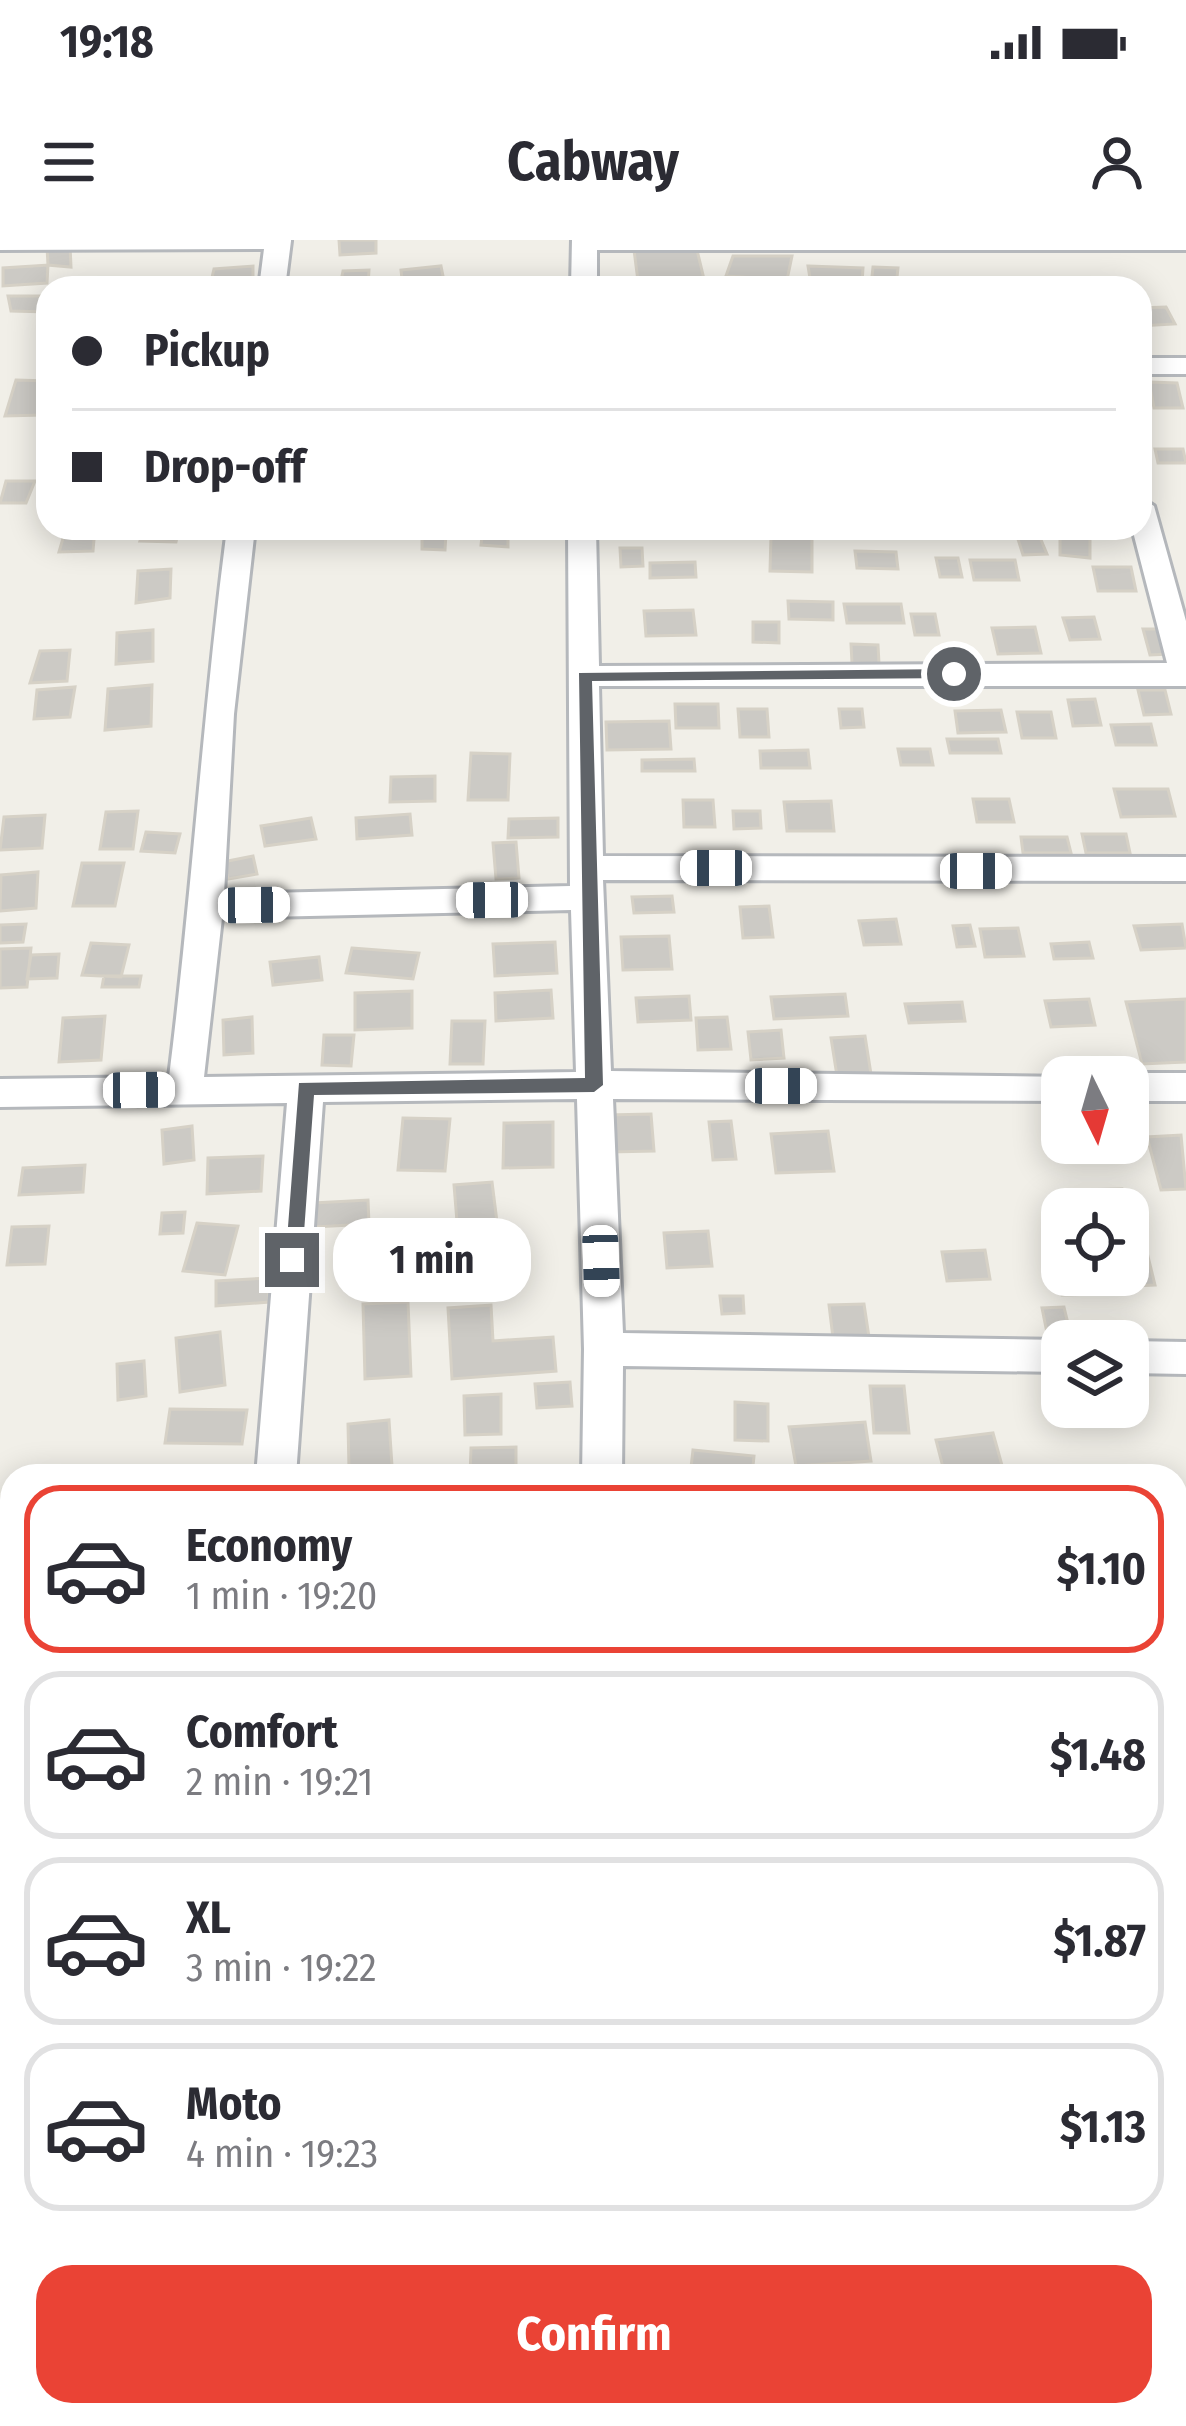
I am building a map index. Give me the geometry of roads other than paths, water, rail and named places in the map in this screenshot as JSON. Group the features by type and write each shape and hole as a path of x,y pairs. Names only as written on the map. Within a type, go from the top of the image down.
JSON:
{"street":[{"path":"0,242 278,240 274,276"},
{"path":"584,276 585,241 1186,242"},
{"path":"1152,366 1186,366"},
{"path":"185,1089 207,906 218,714 240,540"},
{"path":"582,540 587,883 604,1349 602,1464"},
{"path":"584,676 1186,674 1149,540"},
{"path":"207,906 587,883 1186,869"},
{"path":"0,1093 594,1085 1041,1087"},
{"path":"1149,1087 1186,1087"},
{"path":"276,1464 305,1088"},
{"path":"604,1349 1041,1356"},
{"path":"1149,1357 1186,1358"}]}
